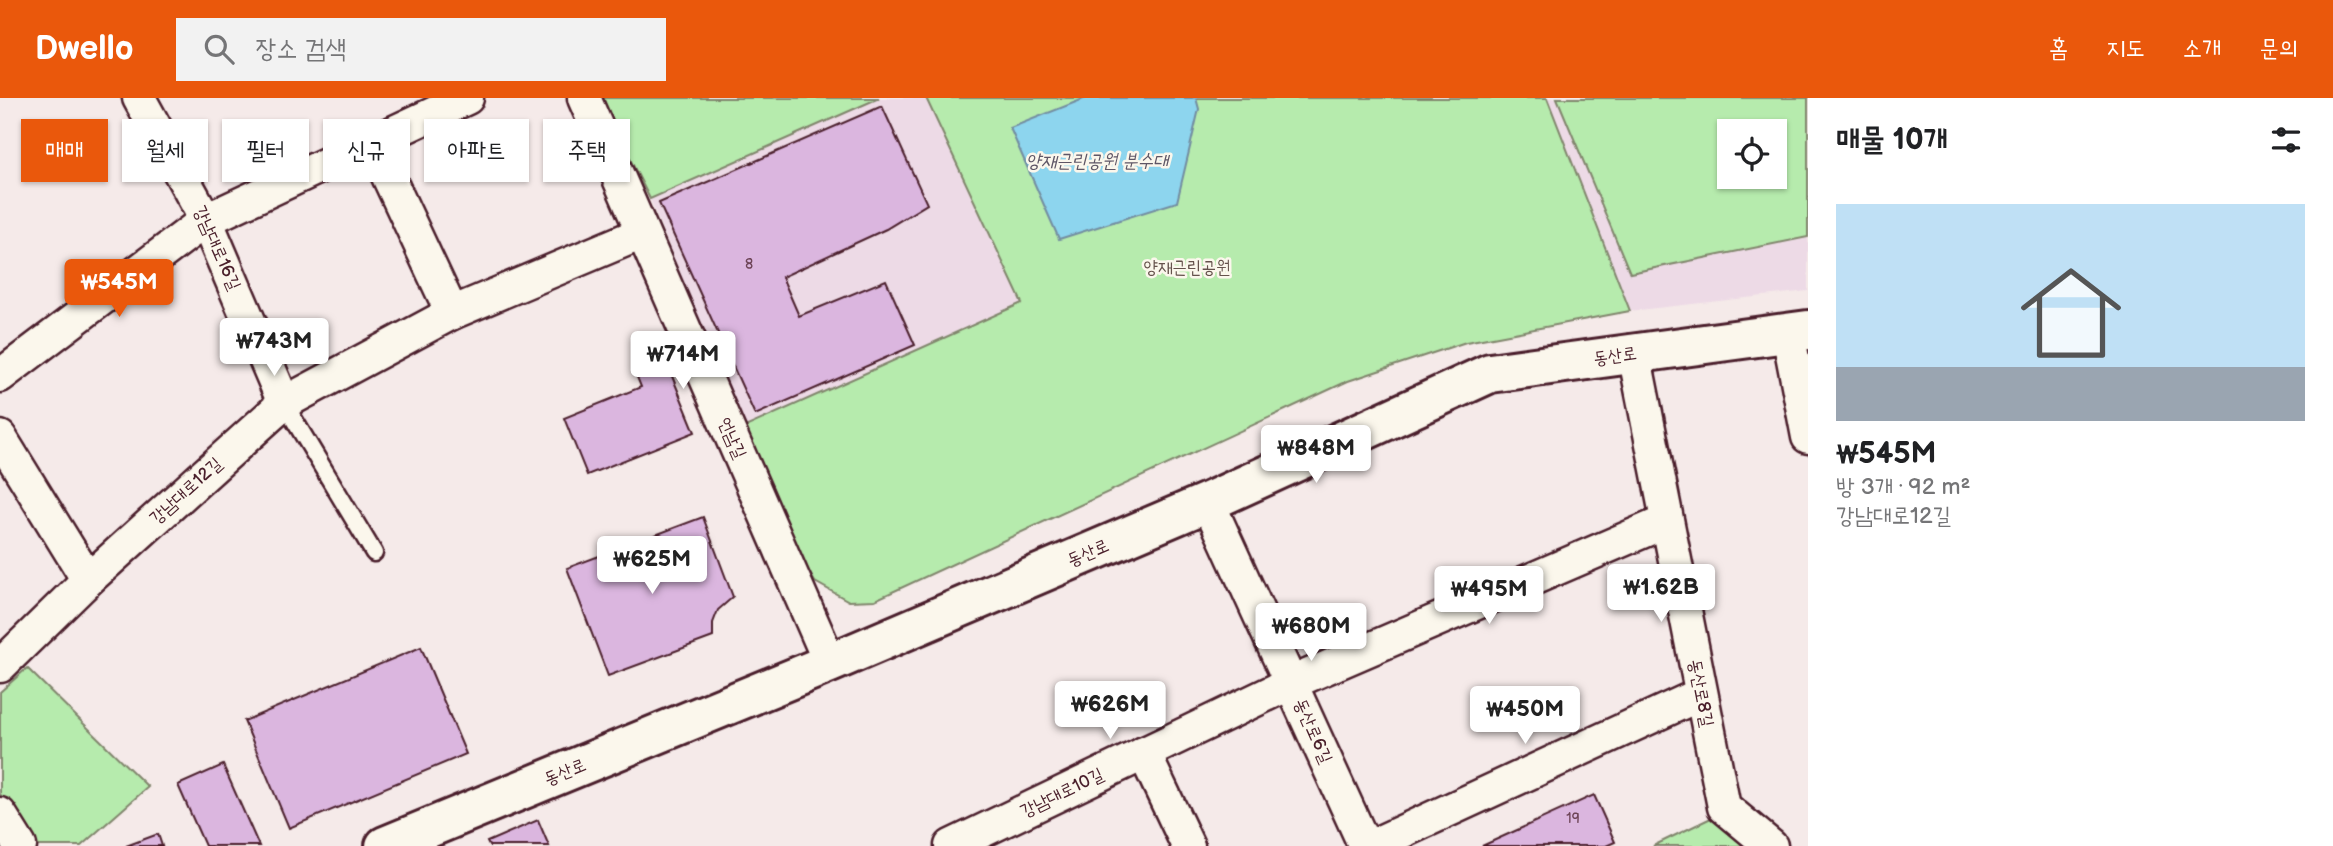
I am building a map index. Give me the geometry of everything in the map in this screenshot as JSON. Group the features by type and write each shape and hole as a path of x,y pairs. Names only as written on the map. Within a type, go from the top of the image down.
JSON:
{"street":[{"name":"강남대로16길","path":"139,98 206,220 284,403"},
{"path":"410,124 467,98"},
{"name":"언남길","path":"584,98 831,663"},
{"path":"0,376 206,220 323,165"},
{"path":"391,182 452,313"},
{"name":"강남대로12길","path":"0,666 88,580 284,403 452,313 642,233"},
{"path":"1798,332 1808,437"},
{"name":"동산로","path":"385,846 831,663 1208,502 1490,373 1798,332"},
{"name":"동산로8길","path":"1634,354 1724,807 1771,846"},
{"path":"0,437 88,580"},
{"name":"동산로6길","path":"1208,502 1365,846"},
{"name":"강남대로10길","path":"951,846 998,836 1144,754 1291,683 1667,521"},
{"path":"1371,846 1701,694"},
{"path":"1144,754 1188,846"},
{"path":"0,814 20,846"}],"lane":[{"path":"284,403 374,553"}],"shaded area":[{"path":"879,98 926,98 1022,303 743,428 650,199"},
{"path":"1547,98 1808,98 1808,291 1630,311"}],"green space":[{"path":"599,98 879,98 650,199 630,159 630,119 610,119"},
{"name":"양재근린공원","path":"926,98 1547,98 1630,311 1466,342 1348,381 875,600 849,601 815,582 743,428 1022,303"},
{"path":"1557,98 1808,98 1808,237 1630,273"},
{"path":"27,668 148,787 81,846 36,846 0,794 0,692"},
{"path":"1713,817 1748,846 1653,846"}],"water":[{"name":"양재근린공원 분수대","path":"1086,98 1196,98 1199,109 1177,202 1059,239 1010,128"}],"building":[{"path":"882,106 927,204 886,229 782,277 799,316 886,280 915,345 755,415 659,203"},
{"path":"667,364 695,432 587,475 564,418 641,387 637,377"},
{"path":"703,517 733,597 718,610 713,623 713,637 608,676 567,568"},
{"path":"421,647 466,754 289,828 244,721"},
{"path":"223,765 259,846 205,846 178,785"},
{"path":"1594,795 1615,842 1606,846 1482,846"},
{"path":"538,820 549,846 489,846 487,842"},
{"path":"158,834 162,846 126,846"}]}
